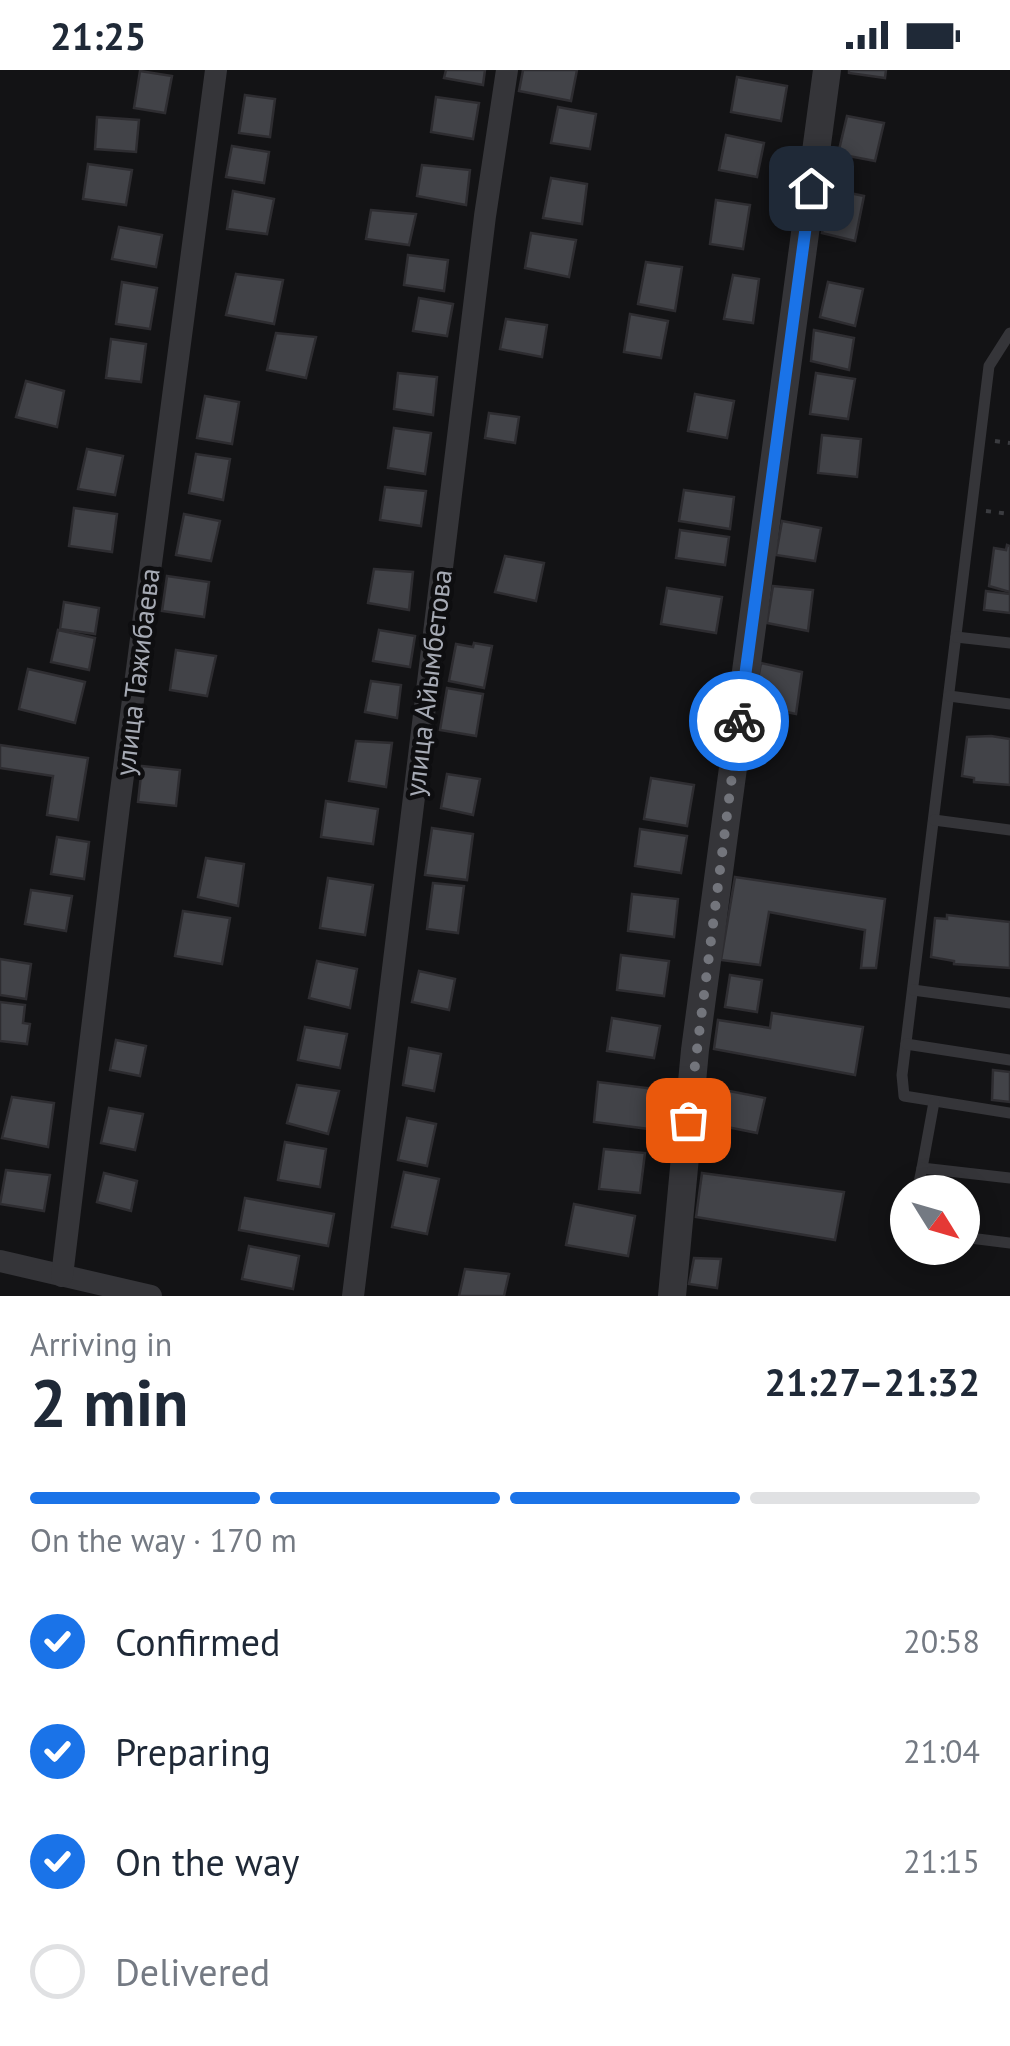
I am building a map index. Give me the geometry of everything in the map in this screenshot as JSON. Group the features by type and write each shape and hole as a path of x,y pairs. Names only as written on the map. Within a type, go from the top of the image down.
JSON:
{"street":[{"name":"улица Тажибаева","path":"62,1276 216,70"},
{"name":"улица Айымбетова","path":"353,1296 482,235 506,70"},
{"path":"672,1296 695,1050 827,70"},
{"path":"0,1261 151,1296"}],"lane":[{"path":"1010,333 989,366 912,990 904,1096 1010,1113"},
{"path":"956,637 1010,643"},
{"path":"949,696 1010,704"},
{"path":"934,820 1010,830"},
{"path":"912,990 1010,1003"},
{"path":"906,1044 1010,1060"},
{"path":"921,1175 934,1102"},
{"path":"922,1168 1010,1178"},
{"path":"980,1239 1010,1242"}],"building":[{"path":"446,70 485,70 483,85 444,78"},
{"path":"523,70 577,70 571,101 519,91"},
{"path":"849,70 886,70 885,78"},
{"path":"140,71 172,76 165,113 134,108"},
{"path":"737,77 787,86 781,121 731,112"},
{"path":"245,95 275,99 270,137 239,133"},
{"path":"436,97 479,103 473,139 431,132"},
{"path":"558,107 596,114 590,149 551,143"},
{"path":"847,116 884,123 875,161 838,154"},
{"path":"97,117 139,120 136,152 95,149"},
{"path":"726,135 764,143 757,177 719,170"},
{"path":"232,146 269,152 264,183 226,177"},
{"path":"88,164 132,170 126,205 83,199"},
{"path":"422,165 470,170 466,205 417,196"},
{"path":"551,178 587,184 582,224 543,218"},
{"path":"831,189 864,196 855,241 822,233"},
{"path":"233,191 274,199 267,234 227,229"},
{"path":"716,200 750,205 743,249 710,244"},
{"path":"371,210 416,214 409,245 366,239"},
{"path":"119,227 162,235 156,267 112,259"},
{"path":"531,233 576,240 569,277 525,268"},
{"path":"408,255 448,260 444,291 404,285"},
{"path":"646,262 682,267 675,311 638,304"},
{"path":"236,274 283,280 274,324 226,315"},
{"path":"733,275 759,279 753,323 724,319"},
{"path":"122,282 157,288 150,329 116,324"},
{"path":"828,282 863,289 855,326 820,317"},
{"path":"419,298 453,304 447,336 413,331"},
{"path":"630,314 668,321 661,358 624,352"},
{"path":"506,319 547,325 542,357 500,349"},
{"path":"814,330 854,338 849,370 811,361"},
{"path":"276,333 316,337 306,378 267,370"},
{"path":"111,339 146,344 141,382 106,378"},
{"path":"398,373 437,377 433,415 394,409"},
{"path":"816,373 855,379 848,419 810,414"},
{"path":"26,381 64,391 57,427 16,417"},
{"path":"695,394 734,401 727,438 688,431"},
{"path":"205,396 239,402 232,444 197,438"},
{"path":"489,413 519,417 515,443 485,438"},
{"path":"394,428 431,433 425,474 388,468"},
{"path":"822,435 861,439 857,477 818,473"},
{"path":"87,449 123,456 115,495 78,489"},
{"path":"196,454 230,459 223,500 189,493"},
{"path":"385,487 426,491 421,526 380,520"},
{"path":"684,490 734,497 730,529 679,521"},
{"path":"74,508 117,514 112,552 69,546"},
{"path":"184,514 220,521 211,561 176,555"},
{"path":"782,521 821,528 815,561 776,555"},
{"path":"680,530 729,537 725,565 676,558"},
{"path":"1007,545 1010,592 989,586 994,548 1006,550"},
{"path":"505,556 544,563 536,601 495,592"},
{"path":"374,569 413,572 409,610 368,603"},
{"path":"167,576 209,582 204,617 162,611"},
{"path":"773,586 813,590 808,631 767,623"},
{"path":"667,588 722,597 716,633 661,624"},
{"path":"986,591 1010,594 1010,613 984,610"},
{"path":"64,602 99,608 95,634 60,629"},
{"path":"58,630 95,638 89,670 51,662"},
{"path":"379,630 415,636 410,667 373,661"},
{"path":"474,643 492,646 484,688 449,681 456,644 473,647"},
{"path":"176,650 216,656 207,696 170,690"},
{"path":"761,663 802,672 796,714 753,705"},
{"path":"28,669 85,682 75,723 19,709"},
{"path":"371,681 401,685 397,718 365,712"},
{"path":"447,688 483,694 476,736 440,730"},
{"path":"967,737 1010,739 1010,785 974,782 974,778 962,776"},
{"path":"356,741 392,743 386,787 349,781"},
{"path":"0,745 88,758 78,820 47,815 53,776 0,768"},
{"path":"142,766 180,770 176,806 138,802"},
{"path":"447,774 480,779 473,815 441,808"},
{"path":"651,778 694,785 687,826 644,819"},
{"path":"326,801 378,809 373,844 321,837"},
{"path":"432,828 473,834 467,880 425,875"},
{"path":"640,829 687,836 681,873 635,866"},
{"path":"57,837 89,842 84,879 51,874"},
{"path":"206,858 244,864 238,906 198,897"},
{"path":"735,877 885,899 876,968 861,968 865,930 769,912 760,965 721,960"},
{"path":"328,878 373,885 365,935 320,928"},
{"path":"433,883 464,886 458,933 427,929"},
{"path":"31,890 72,896 66,931 25,924"},
{"path":"632,894 678,899 674,937 628,931"},
{"path":"183,911 230,918 222,964 175,956"},
{"path":"947,915 1010,922 1010,968 954,964 931,957 935,918 947,919"},
{"path":"621,955 669,961 664,996 617,990"},
{"path":"0,959 31,964 26,999 0,995"},
{"path":"317,961 357,969 350,1008 309,998"},
{"path":"419,971 455,979 449,1010 412,1002"},
{"path":"730,975 762,980 757,1012 725,1007"},
{"path":"0,1002 25,1005 23,1023 30,1024 27,1044 0,1041"},
{"path":"772,1013 863,1027 855,1075 714,1049 718,1020 770,1028"},
{"path":"612,1018 660,1026 654,1058 607,1051"},
{"path":"305,1027 347,1034 340,1068 298,1060"},
{"path":"116,1040 146,1046 140,1076 110,1070"},
{"path":"409,1048 441,1054 434,1091 403,1085"},
{"path":"993,1070 1010,1072 1010,1102 992,1100"},
{"path":"598,1082 655,1089 649,1129 594,1122"},
{"path":"297,1085 339,1091 328,1134 287,1123"},
{"path":"724,1090 765,1098 757,1133 717,1125"},
{"path":"12,1097 54,1103 48,1147 2,1138"},
{"path":"109,1108 143,1114 135,1150 101,1143"},
{"path":"407,1118 436,1124 427,1166 398,1160"},
{"path":"285,1142 326,1149 320,1187 278,1180"},
{"path":"604,1149 645,1153 640,1193 599,1189"},
{"path":"6,1170 50,1175 44,1211 0,1204"},
{"path":"404,1172 439,1179 427,1234 392,1227"},
{"path":"104,1173 137,1181 131,1211 97,1202"},
{"path":"702,1173 844,1192 835,1240 696,1217"},
{"path":"245,1198 334,1214 328,1246 239,1230"},
{"path":"574,1204 635,1216 628,1256 566,1245"},
{"path":"249,1246 299,1256 293,1289 242,1279"},
{"path":"694,1258 721,1259 717,1288 689,1284"},
{"path":"465,1269 509,1274 504,1296 459,1296"}],"way so far":[{"path":"688,1120 739,721"}],"route":[{"path":"739,721 811,188"}]}
